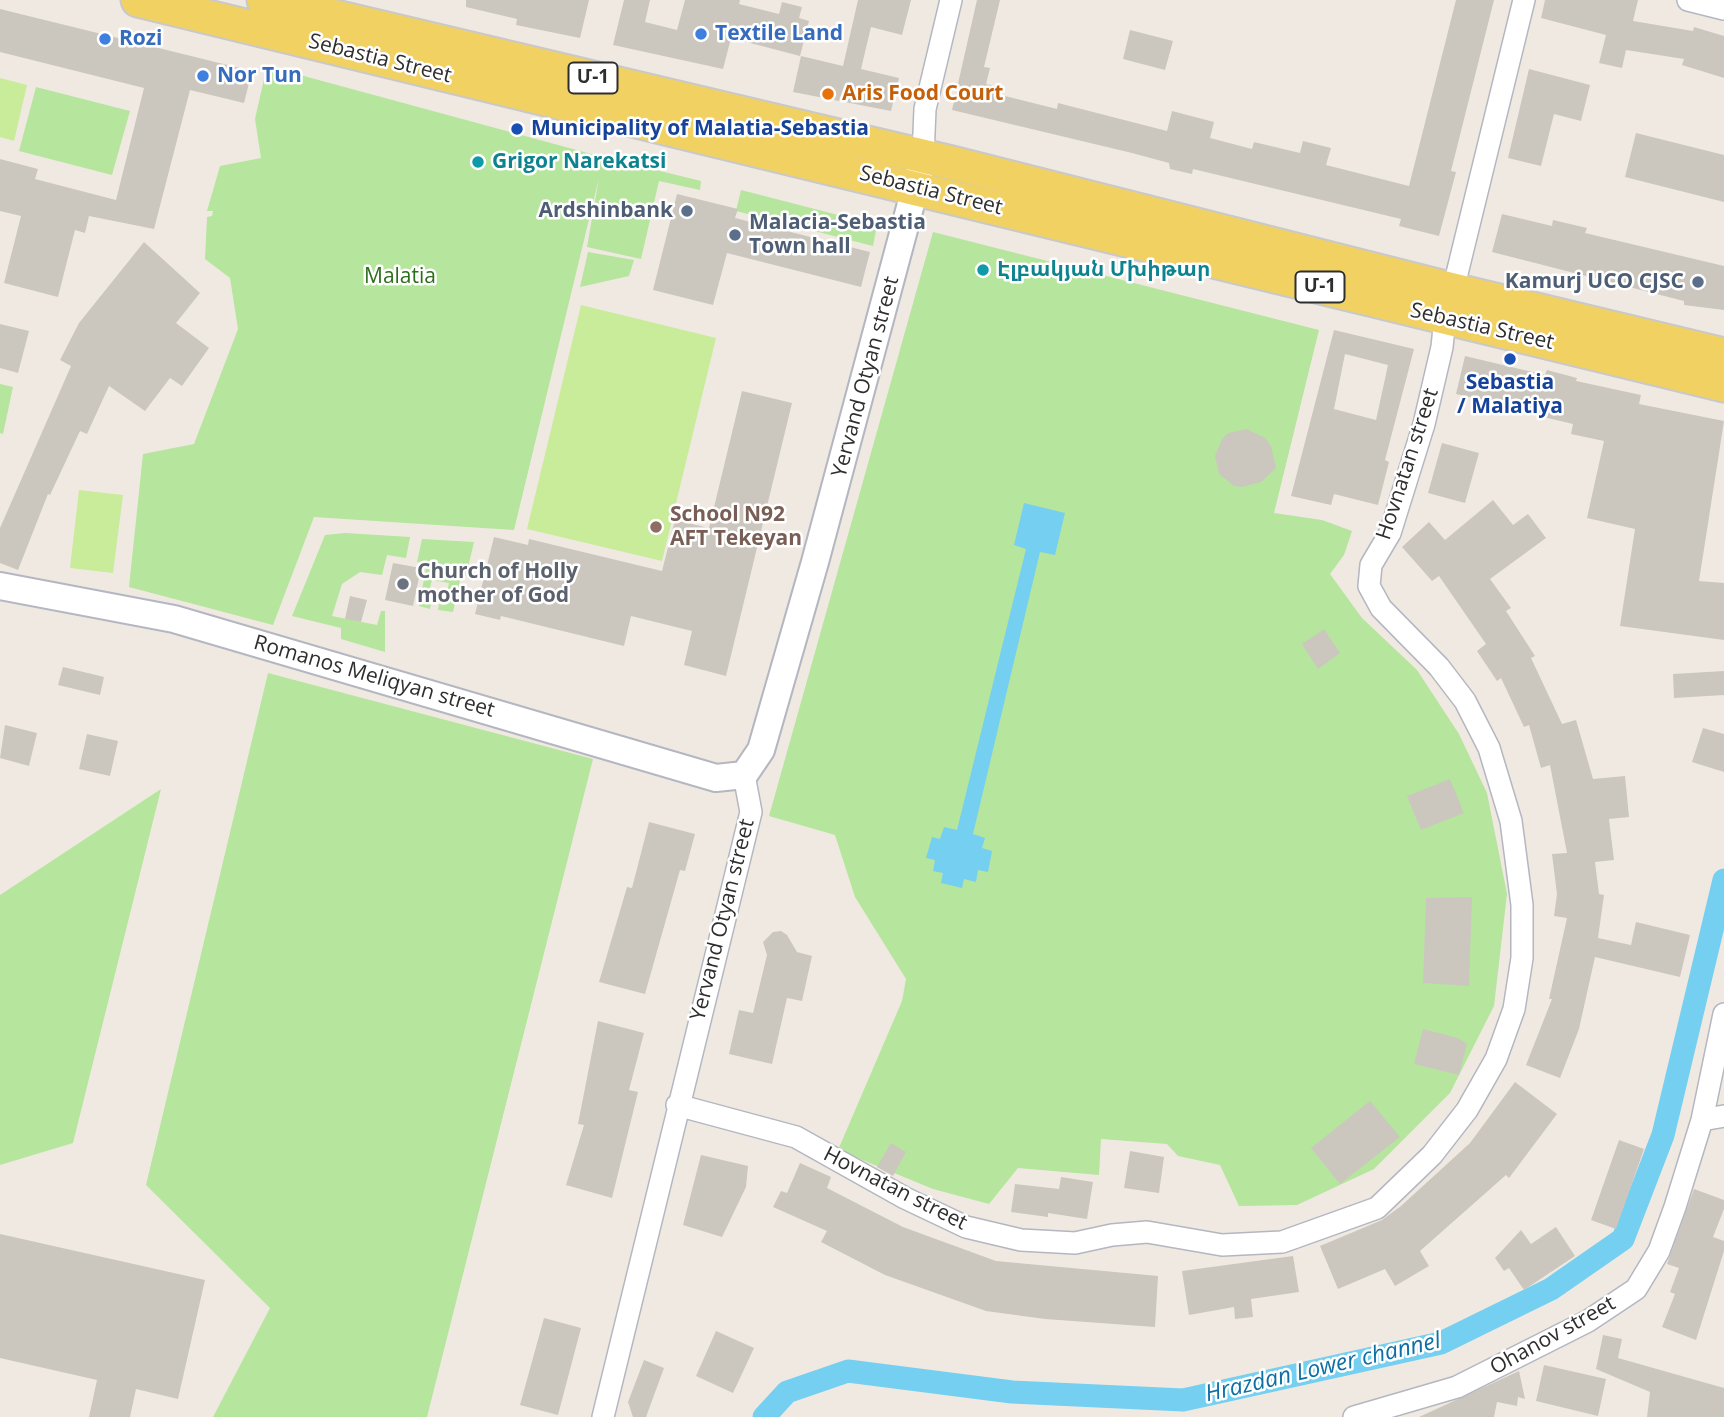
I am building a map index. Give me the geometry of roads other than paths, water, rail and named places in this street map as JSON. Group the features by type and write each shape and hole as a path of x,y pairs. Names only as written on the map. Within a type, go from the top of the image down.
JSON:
{"main road":[{"name":"Sebastia Street","path":"138,0 919,172"},
{"name":"Sebastia Street","path":"264,0 919,172 1449,304 1724,384"},
{"name":"Sebastia Street","path":"1449,304 1724,355"}],"street":[{"path":"919,172 925,109 951,0"},
{"name":"Hovnatan street","path":"677,1105 796,1137 905,1198 966,1227 1021,1240 1075,1243 1112,1235 1147,1232 1222,1245 1282,1242 1377,1208 1432,1155 1467,1110 1496,1059 1514,1009 1522,958 1522,905 1511,821 1489,748 1465,701 1439,667 1381,608 1369,586 1371,565 1390,533 1424,424 1449,304 1524,0"},
{"path":"1688,0 1724,9"},
{"name":"Yervand Otyan street","path":"603,1417 677,1105 751,812 744,775 761,750 919,172"},
{"name":"Romanos Meliqyan street","path":"0,586 174,620 716,778 744,775"},
{"name":"Ohanov street","path":"1354,1417 1457,1387 1588,1321 1636,1289 1659,1251 1702,1121 1724,1014"},
{"path":"1702,1121 1724,1116"}],"water":[{"path":"1024,503 1065,513 1055,555 1040,552 973,834 985,838 982,848 992,851 988,872 978,870 976,882 964,879 962,888 941,883 943,873 933,871 935,860 926,858 932,837 940,839 944,827 957,830 1026,549 1014,545"}],"waterway":[{"name":"Hrazdan Lower channel","path":"764,1417 787,1392 848,1371 1012,1392 1183,1400 1441,1343 1551,1289 1623,1239 1663,1135 1724,880"}],"place":[{"name":"Textile Land","path":"701,34"},
{"name":"Rozi","path":"105,39"},
{"name":"Nor Tun","path":"203,76"},
{"name":"Aris Food Court","path":"828,94"},
{"name":"Municipality of Malatia-Sebastia","path":"517,129"},
{"name":"Grigor Narekatsi","path":"478,162"},
{"name":"Ardshinbank","path":"687,211"},
{"name":"Malacia-Sebastia Town hall","path":"735,235"},
{"name":"Էլբակյան Մխիթար","path":"983,270"},
{"name":"Kamurj UCO CJSC","path":"1698,282"},
{"name":"Sebastia / Malatiya","path":"1510,359"},
{"name":"School N92 AFT Tekeyan","path":"656,527"},
{"name":"Church of Holly mother of God","path":"403,584"}],"park label":[{"name":"Malatia","path":"400,277"}]}
